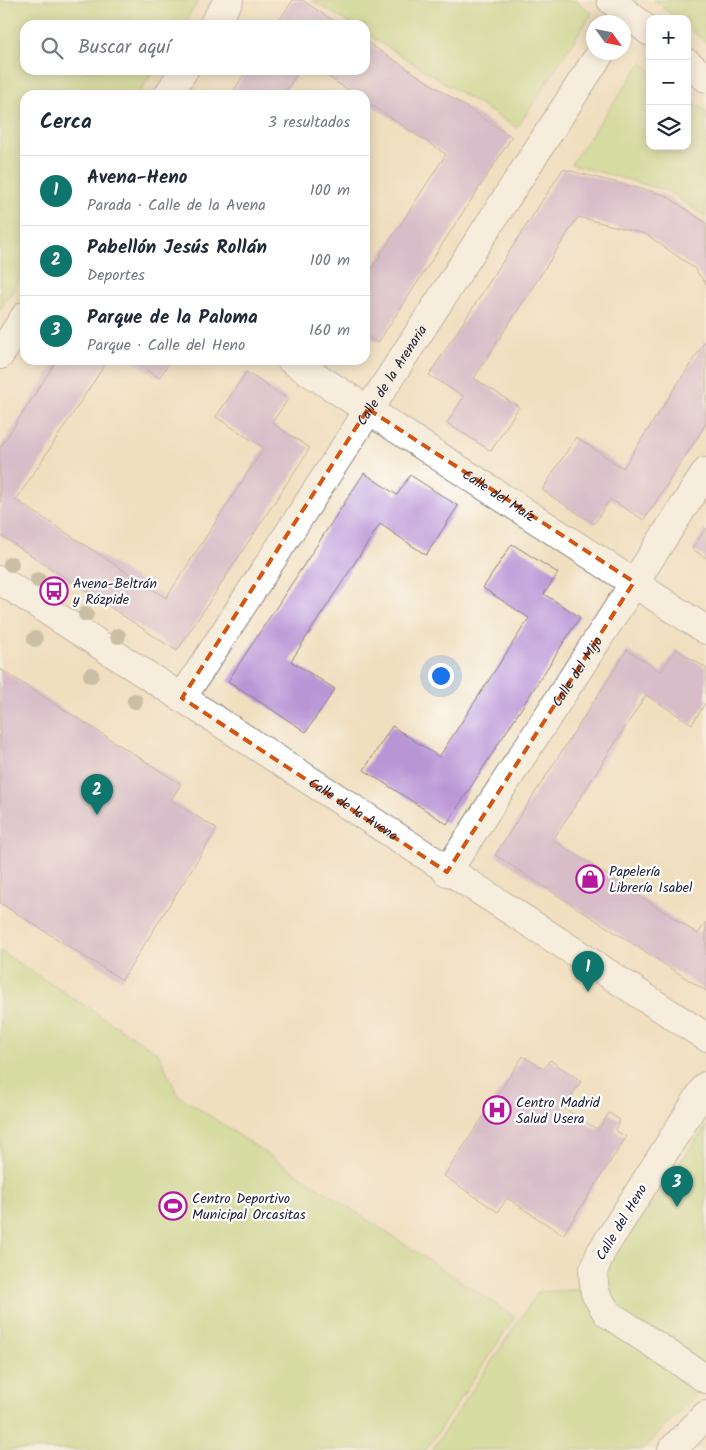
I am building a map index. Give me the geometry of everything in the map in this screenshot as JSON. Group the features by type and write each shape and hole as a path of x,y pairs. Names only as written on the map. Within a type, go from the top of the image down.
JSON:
{"street":[{"path":"216,20 229,0"},
{"path":"619,12 646,29"},
{"name":"Calle de la Arenaria","path":"182,698 596,60"},
{"path":"691,65 706,78"},
{"path":"171,90 181,75"},
{"path":"0,355 20,324"},
{"name":"Calle del Maíz","path":"299,365 706,630"},
{"name":"Calle del Mijo","path":"447,872 706,472"},
{"name":"Calle de la Avena","path":"0,580 447,872 626,984 706,1037"},
{"name":"Calle del Heno","path":"706,1086 601,1252 593,1272 595,1293 607,1313 706,1379"},
{"path":"672,1450 706,1415"}],"highlighted area":[{"path":"368,409 634,582 447,872 182,698"}],"green space":[{"path":"0,0 199,0 186,20 20,20 20,75 151,75 141,90 20,90 20,279 0,310"},
{"path":"312,0 575,0 592,13 586,15 586,22 517,128 370,36 370,20 344,20"},
{"path":"654,0 706,0 706,42 691,30 691,15 672,15"},
{"path":"641,63 646,66 646,150 691,150 691,100 706,111 706,217 668,191 571,164"},
{"name":"Centro Deportivo Municipal Orcasitas","path":"0,951 158,1053 178,1095 515,1317 426,1450 0,1450"},
{"path":"706,1126 706,1384 643,1450 432,1450 538,1292 591,1289"}],"building":[{"path":"293,0 302,0 332,20 279,20"},
{"path":"370,44 512,137 378,343 370,338 370,271 446,154 370,104 370,90 348,90 326,75 370,75"},
{"path":"244,75 297,75 286,90 234,90"},
{"path":"563,169 665,195 706,223 706,284 694,268 646,234 578,217 474,378 519,407 491,451 447,423 464,397 429,375"},
{"path":"706,340 706,424 644,520 610,499 594,524 542,490 576,437 623,468"},
{"path":"54,365 105,365 16,500 166,598 264,448 216,417 246,372 288,399 272,423 310,448 177,651 0,535 0,448"},
{"path":"139,365 168,365 159,378"},
{"path":"364,473 397,495 410,475 458,506 426,555 380,524 291,661 335,689 306,732 228,681"},
{"path":"706,528 706,558 692,549"},
{"path":"512,544 558,573 544,594 580,617 447,824 364,770 392,726 439,757 529,618 483,588"},
{"path":"676,649 706,668 706,702 692,724 646,695 553,840 698,934 706,922 706,991 495,855 627,650 661,672"},
{"path":"0,669 181,784 171,800 217,829 122,980 0,903"},
{"path":"523,1056 544,1069 550,1060 581,1081 564,1108 598,1130 609,1113 620,1120 615,1130 626,1137 563,1235 507,1198 498,1212 444,1176"}],"place":[{"name":"Avena-Beltrán y Rózpide","path":"54,591"},
{"name":"Pabellón Jesús Rollán","path":"97,815"},
{"name":"Papelería Librería Isabel","path":"590,879"},
{"name":"Avena-Heno","path":"588,992"},
{"name":"Centro Madrid Salud Usera","path":"497,1110"},
{"name":"Centro Deportivo Municipal Orcasitas","path":"173,1206"},
{"name":"Parque de la Paloma","path":"677,1207"}]}
